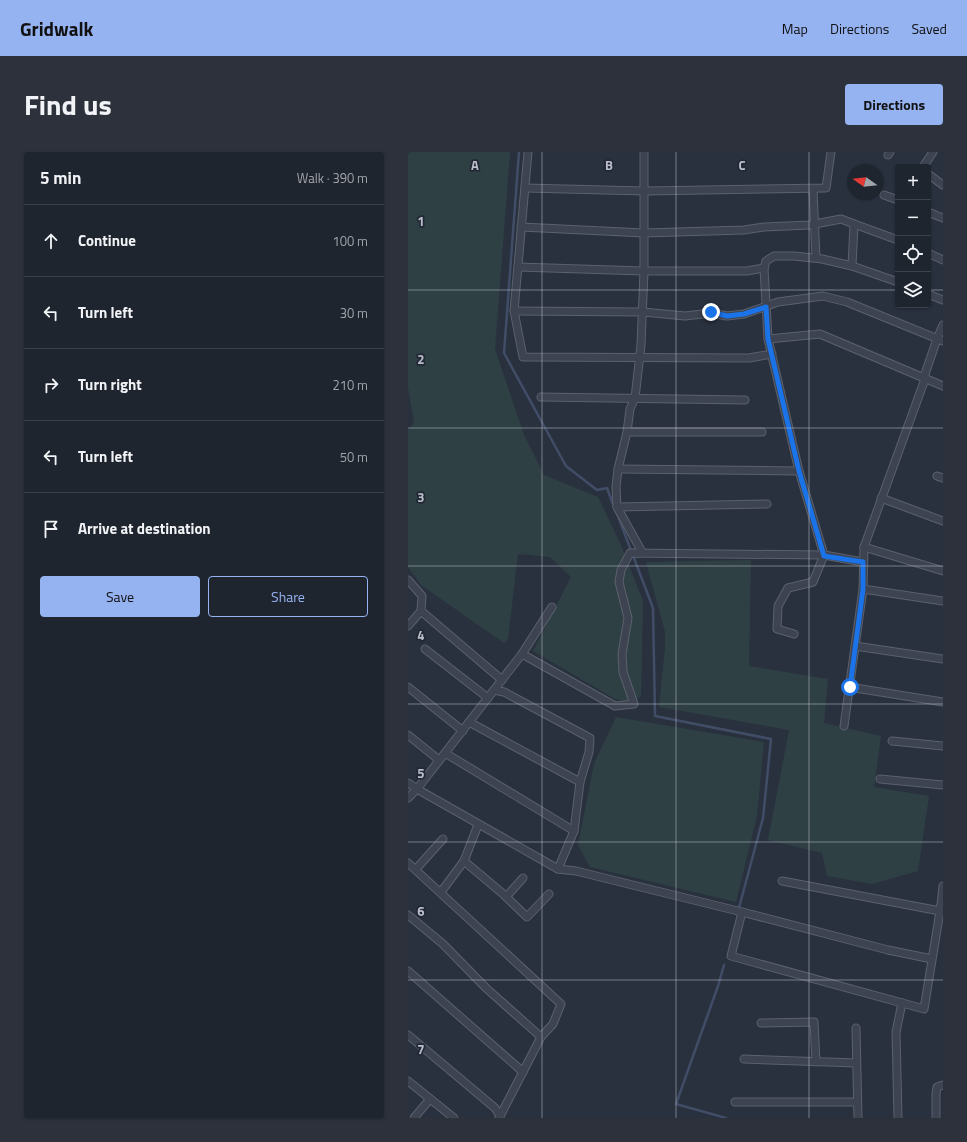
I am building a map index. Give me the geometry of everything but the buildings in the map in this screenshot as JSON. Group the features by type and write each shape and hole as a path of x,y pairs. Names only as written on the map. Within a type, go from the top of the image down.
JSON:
{"street":[{"path":"528,152 514,311 523,357 750,358 772,354"},
{"path":"636,553 617,507 616,488 618,469 627,432 630,409 635,398 640,357 644,272 644,152"},
{"path":"525,188 645,191 826,188 832,152"},
{"path":"925,164 933,152"},
{"path":"931,176 943,185"},
{"path":"813,189 816,258"},
{"path":"884,195 895,199"},
{"path":"931,213 943,218"},
{"path":"521,227 644,233 744,230 814,224 840,219 895,239"},
{"path":"852,266 854,224"},
{"path":"931,254 943,260"},
{"path":"794,634 777,629 778,606 788,588 813,582 824,556 799,471 768,339 764,268 766,261 774,256 816,258 852,266 895,281"},
{"path":"518,267 644,272 746,271 764,268"},
{"path":"931,295 943,300"},
{"path":"514,311 643,312 685,316 711,312 727,316 744,314 778,302 823,296 848,302 940,340"},
{"path":"844,726 863,589 864,547 925,379 925,374 940,340 943,325"},
{"path":"768,339 820,334 943,386"},
{"path":"541,397 745,400"},
{"path":"627,432 762,432"},
{"path":"618,469 799,471"},
{"path":"882,498 943,521"},
{"path":"617,507 767,504"},
{"path":"864,547 943,571"},
{"path":"522,654 615,706 634,704 623,672 622,654 628,618 619,582 621,570 636,553 824,556 863,562"},
{"path":"408,580 422,596 421,611 408,626"},
{"path":"863,589 943,600"},
{"path":"408,798 417,789 463,731 522,654 552,607"},
{"path":"421,611 502,680"},
{"path":"855,646 943,659"},
{"path":"425,649 488,698"},
{"path":"408,687 463,731"},
{"path":"850,687 943,702"},
{"path":"494,690 504,692 590,738 589,752 580,782 574,831 558,869"},
{"path":"469,722 580,782"},
{"path":"408,735 439,760"},
{"path":"892,741 943,746"},
{"path":"445,753 574,831"},
{"path":"880,779 943,785"},
{"path":"408,783 478,825 558,869 576,871 645,886 888,950 932,959"},
{"path":"441,892 464,861 478,825"},
{"path":"416,869 442,839"},
{"path":"464,861 526,917 549,894"},
{"path":"408,863 561,1004 553,1024 541,1037 500,1117"},
{"path":"506,898 523,878"},
{"path":"782,881 941,907"},
{"path":"742,912 731,956 924,1009 941,907 943,886"},
{"path":"408,915 443,944 486,988 541,1037"},
{"path":"408,971 523,1072"},
{"path":"898,1118 896,1032 902,1003"},
{"path":"761,1023 814,1022 816,1062"},
{"path":"856,1028 858,1118"},
{"path":"408,1035 495,1108 500,1117"},
{"path":"744,1058 856,1063"},
{"path":"408,1081 454,1118"},
{"path":"936,1118 937,1087 943,1085"},
{"path":"414,1118 430,1099"},
{"path":"735,1102 857,1102"}],"shaded area":[{"path":"408,152 510,152 495,349 524,435 544,475 598,497 621,545 643,601 641,697 626,701 615,699 533,651 571,577 550,557 518,554 508,639 504,643 421,585 408,567 408,430 414,422 408,388"},
{"path":"751,560 749,666 828,679 824,723 881,736 874,787 929,796 918,871 872,884 827,876 822,853 768,840 789,730 659,707 665,632 646,562"},
{"path":"616,717 764,742 757,816 736,902 590,867 578,845 594,764"}],"waterway":[{"path":"519,152 504,353 566,466 597,490 607,488 614,507"},
{"path":"616,511 653,608 655,716 771,739 763,818 739,908"},
{"path":"724,965 676,1104 726,1118"}],"route":[{"path":"711,312 727,316 744,314 766,307 768,339 799,471 824,556 863,562 863,589 850,687"}]}
